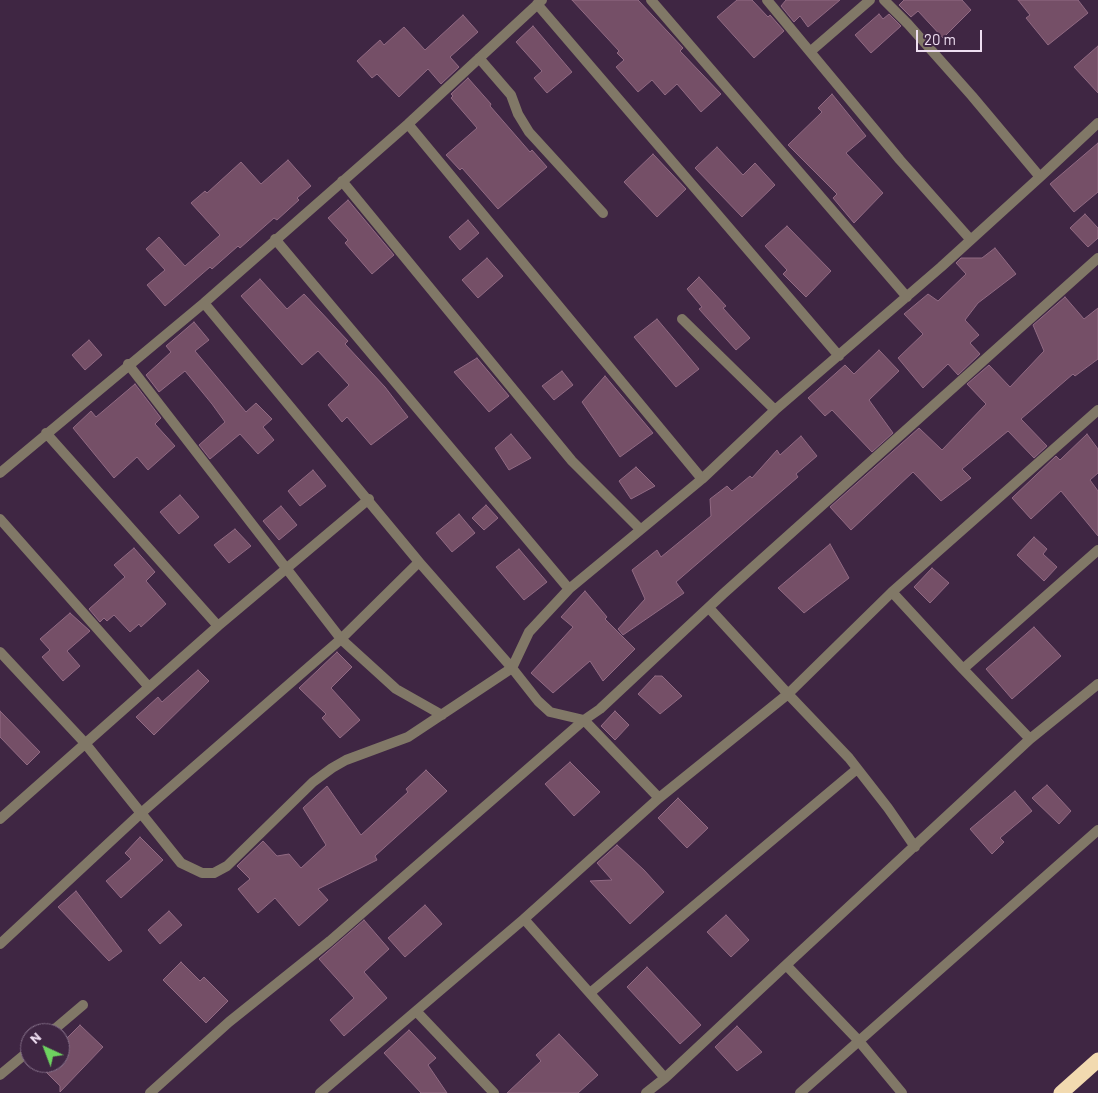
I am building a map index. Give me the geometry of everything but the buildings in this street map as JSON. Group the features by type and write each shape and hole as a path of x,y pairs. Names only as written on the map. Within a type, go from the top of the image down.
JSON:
{"highway":[{"path":"1061,1093 1098,1060"}],"street":[{"path":"651,0 907,297"},
{"path":"767,0 900,160 970,239"},
{"path":"811,51 870,0"},
{"path":"884,0 959,82 1040,177"},
{"path":"0,473 128,364 204,303 274,239 408,124 539,2 839,356"},
{"path":"479,58 511,95 521,120 529,132 603,213"},
{"path":"0,652 84,742 181,863 202,873 214,873 227,866 313,782 332,768 346,760 408,737 512,668 529,632 570,589 702,478 775,410 907,297 1098,123"},
{"path":"408,124 702,478"},
{"path":"342,181 572,461 640,529"},
{"path":"274,239 570,589"},
{"path":"150,1093 229,1022 330,941 584,720 600,709 708,608 1098,258"},
{"path":"204,303 369,499 419,562 512,668 538,701 550,712 584,720 659,798"},
{"path":"682,319 775,410"},
{"path":"128,364 341,639 396,689 442,715"},
{"path":"320,1093 524,919 659,798 788,694 892,592 1098,410"},
{"path":"46,433 218,626"},
{"path":"0,819 148,686 369,499"},
{"path":"0,519 148,686"},
{"path":"963,669 1098,550"},
{"path":"0,944 140,814 341,639 419,562"},
{"path":"892,592 1030,739"},
{"path":"708,608 857,769 888,808 915,847"},
{"path":"646,1093 1030,739 1098,684"},
{"path":"590,993 857,769"},
{"path":"800,1093 1098,830"},
{"path":"524,919 664,1078"},
{"path":"786,965 858,1040 902,1093"},
{"path":"62,1023 83,1005"},
{"path":"416,1010 494,1093"},
{"path":"0,1075 20,1058"}]}
